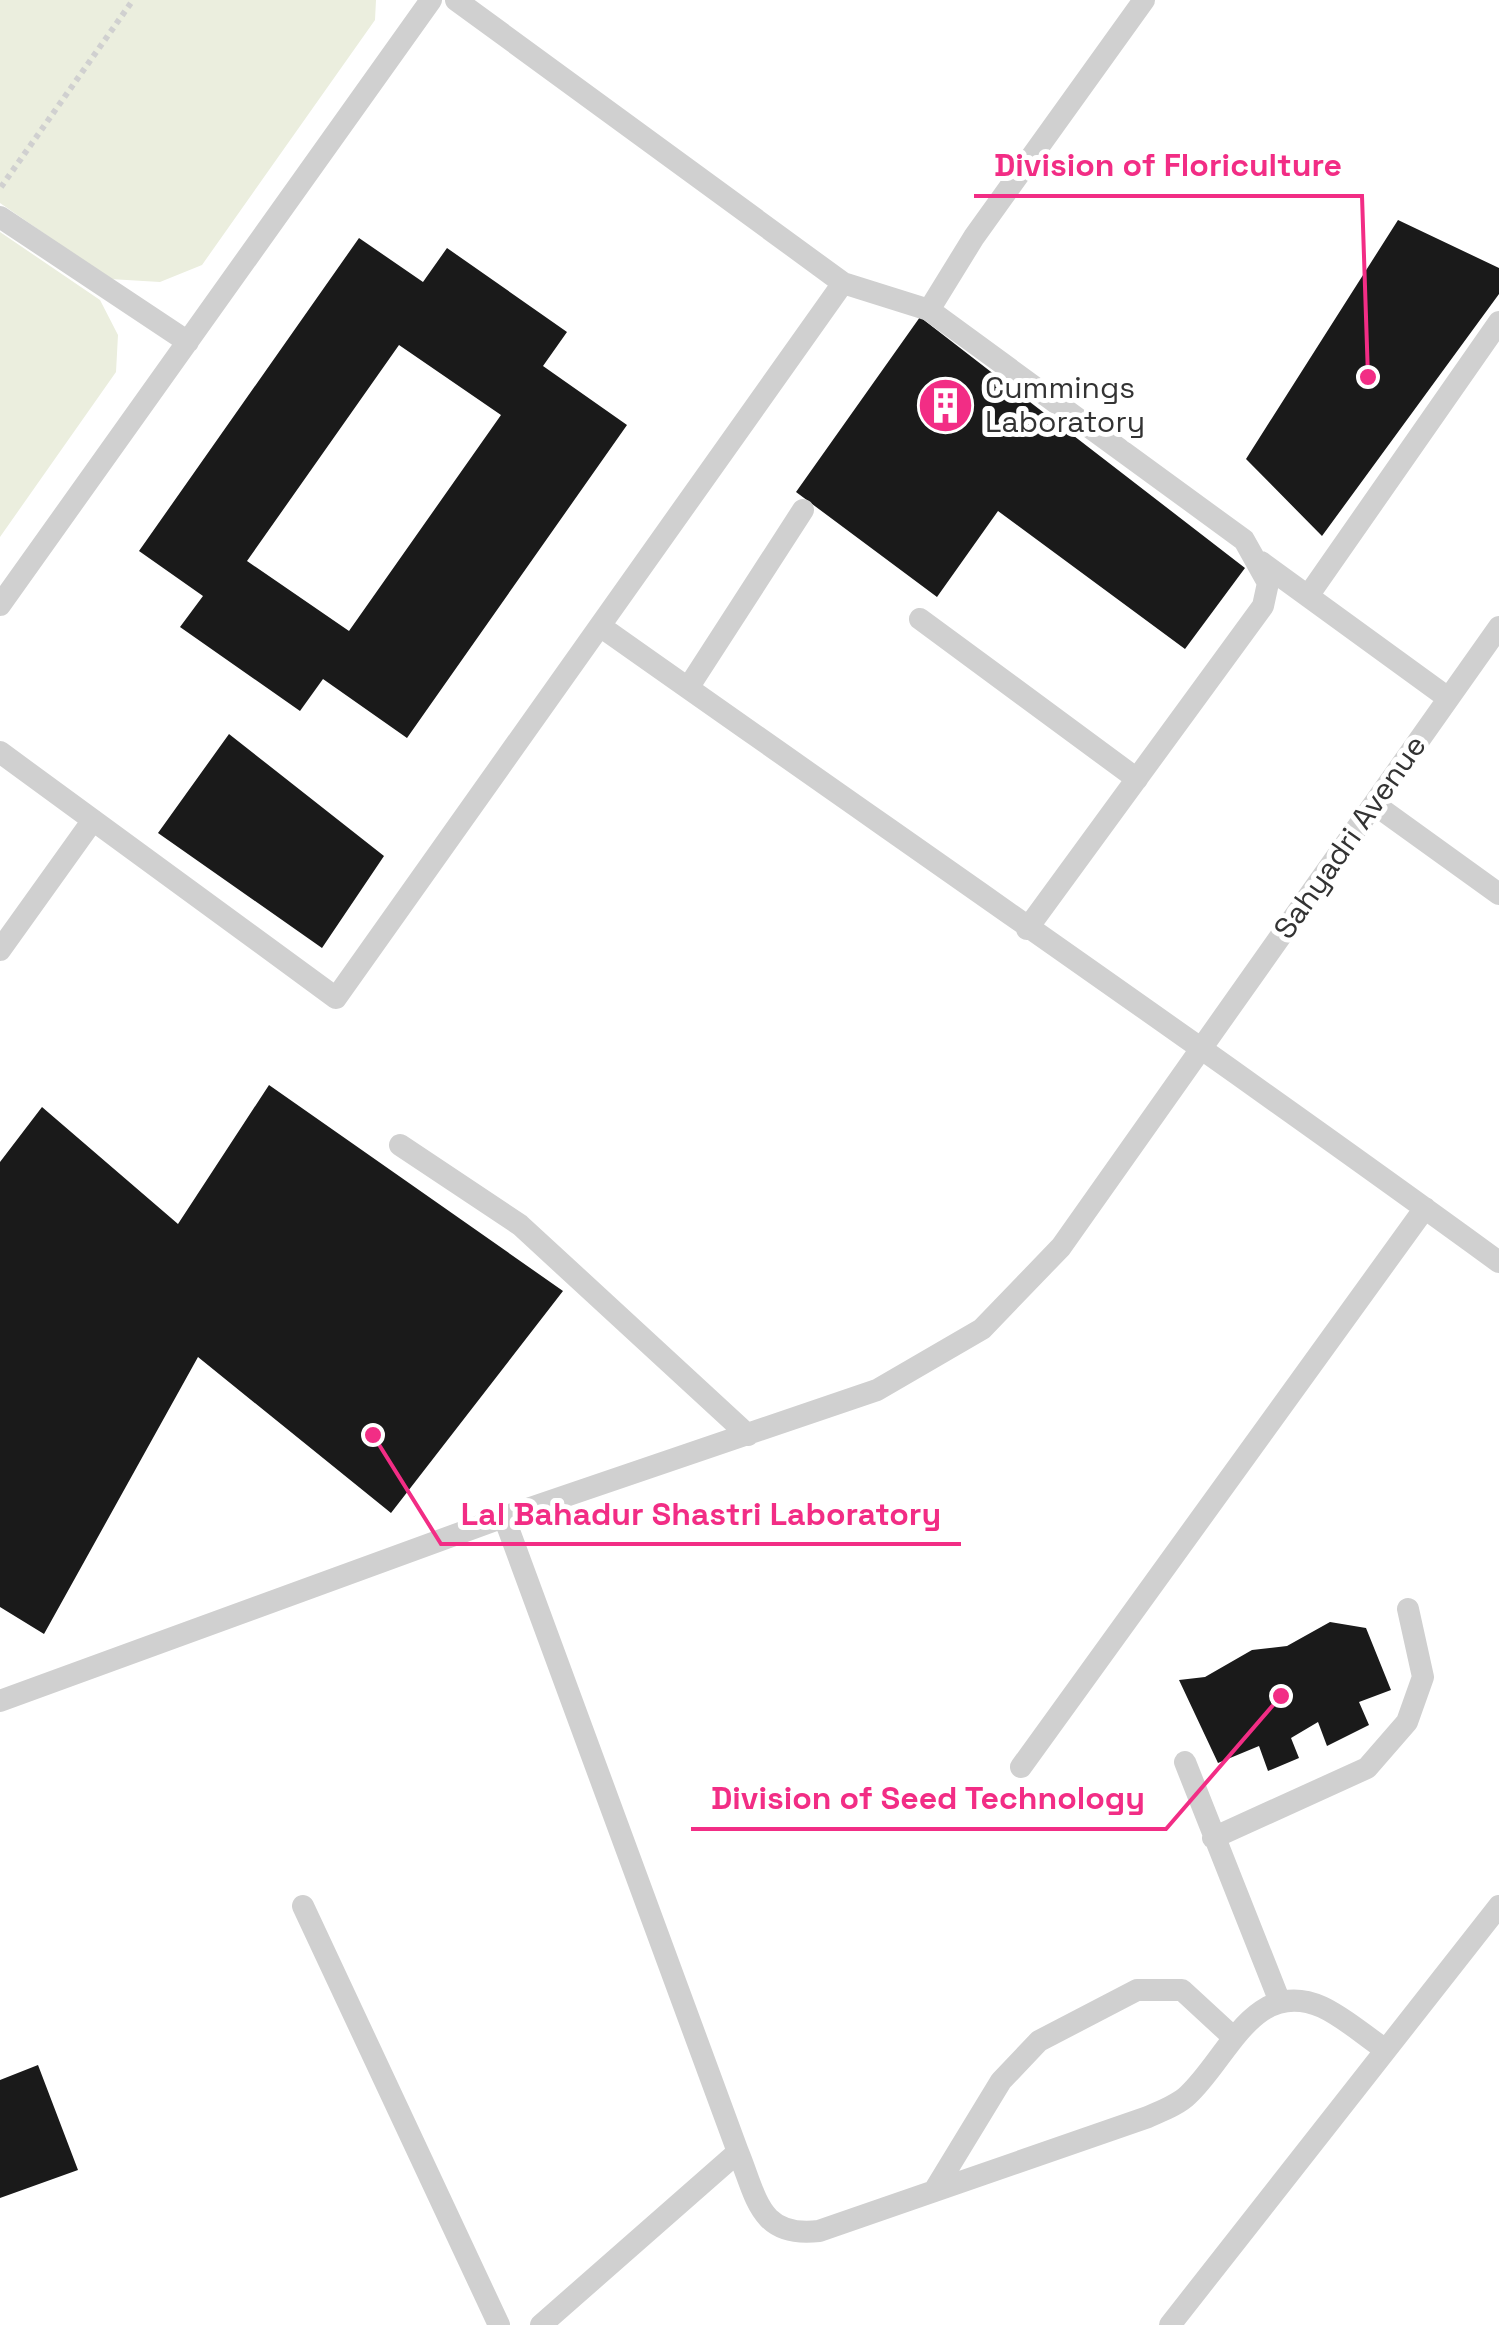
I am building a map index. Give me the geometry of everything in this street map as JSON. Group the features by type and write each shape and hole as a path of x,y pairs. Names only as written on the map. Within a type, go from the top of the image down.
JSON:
{"lane":[{"path":"0,605 431,0"},
{"path":"456,0 843,283 906,299 930,310 1161,476 1244,540 1259,560 1268,582 1263,606 1027,929"},
{"path":"930,310 974,237 1144,0"},
{"path":"0,216 188,342"},
{"path":"0,752 336,998 843,283"},
{"path":"1308,596 1499,322"},
{"path":"688,688 804,510"},
{"path":"1259,560 1448,698"},
{"path":"920,619 1137,779"},
{"path":"600,626 1027,929 1202,1046 1499,1262"},
{"name":"Sahyadri Avenue","path":"0,1701 504,1517 877,1390 982,1329 1061,1247 1499,627"},
{"path":"1374,804 1499,894"},
{"path":"0,950 93,820"},
{"path":"400,1145 520,1225 748,1434"},
{"path":"1021,1767 1425,1208"},
{"path":"504,1517 738,2152 764,2214 776,2228 796,2234 819,2231 1148,2117 1185,2099 1233,2038 1266,2006 1291,1998 1323,2007 1386,2050"},
{"path":"1213,1838 1367,1768 1407,1722 1423,1677 1408,1609"},
{"path":"1186,1762 1280,2002"},
{"path":"303,1906 500,2325"},
{"path":"1170,2325 1499,1906"},
{"path":"934,2192 1001,2080 1040,2041 1120,1998 1137,1990 1182,1990 1233,2038"},
{"path":"541,2325 738,2152"}],"path":[{"path":"0,190 133,0"}],"green space":[{"path":"0,0 376,0 375,20 202,265 160,282 110,279 0,203"},
{"path":"0,232 100,300 118,335 116,372 0,537"}],"building":[{"path":"1398,220 1499,268 1499,294 1322,536 1246,459"},
{"path":"359,238 423,282 447,248 567,332 543,366 627,425 407,738 323,679 300,711 180,627 203,596 139,551","holes":["399,345 501,415 349,631 247,561"]},
{"name":"Cummings Laboratory","path":"920,317 1245,568 1185,649 998,511 937,597 796,492"},
{"path":"229,734 384,856 322,948 158,833"},
{"path":"269,1085 563,1291 391,1513 198,1357 44,1634 0,1607 0,1162 42,1107 178,1224"},
{"path":"1330,1622 1366,1628 1391,1690 1359,1702 1369,1725 1327,1746 1318,1722 1291,1738 1299,1758 1268,1771 1259,1746 1218,1763 1179,1680 1205,1677 1252,1650 1287,1646"},
{"path":"38,2065 78,2170 0,2198 0,2080"}],"place":[{"name":"Division of Floriculture","path":"1368,377"},
{"name":"Cummings Laboratory","path":"946,405"},
{"name":"Lal Bahadur Shastri Laboratory","path":"373,1435"},
{"name":"Division of Seed Technology","path":"1281,1696"}]}
